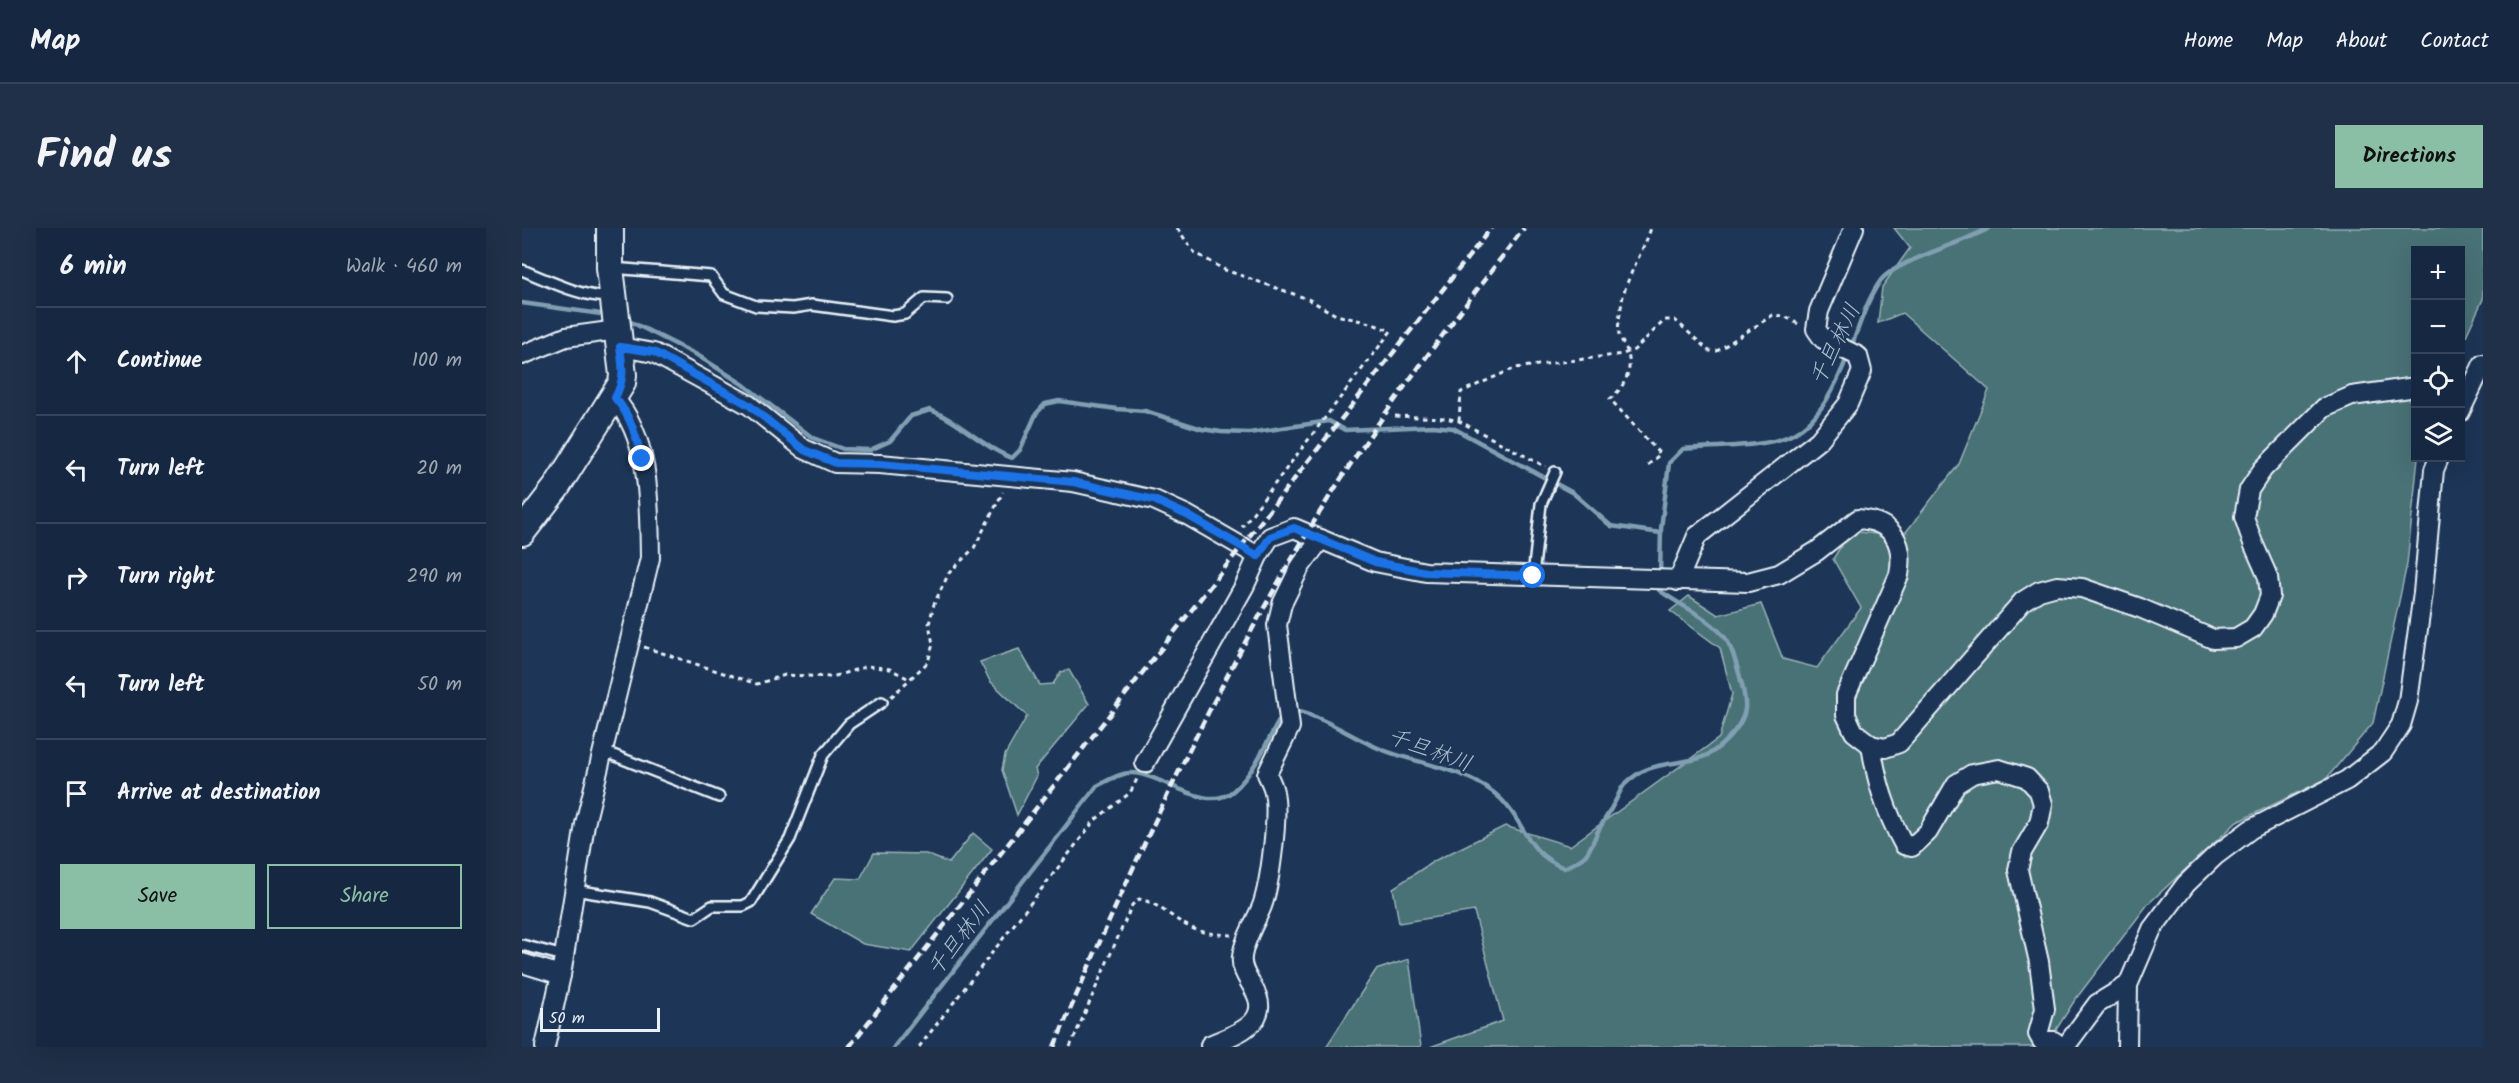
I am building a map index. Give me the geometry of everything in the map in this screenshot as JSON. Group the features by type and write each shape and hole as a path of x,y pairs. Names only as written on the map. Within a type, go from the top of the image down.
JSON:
{"street":[{"path":"522,532 556,488 615,398 622,383 623,375 609,268 610,228"},
{"path":"1675,580 1697,536 1819,440 1848,404 1862,371 1858,356 1823,339 1816,329 1819,311 1854,228"},
{"path":"522,354 616,321"},
{"path":"616,321 654,352 749,405 804,450 836,463 880,464 1073,482 1154,500 1187,515 1258,556"},
{"path":"2465,389 2483,364"},
{"path":"1144,763 1270,537 1294,528 1375,562 1426,572 1748,582 1779,574 1817,550 1858,519 1872,520 1886,528 1897,539 1902,557 1899,575 1846,695 1846,715 1854,732 1871,745 1885,748 1899,743 2024,600 2039,591 2057,586 2082,588 2140,608 2213,639 2236,638 2253,628 2263,614 2270,596 2268,577 2244,516 2249,490 2263,469 2324,408 2352,396 2411,388"},
{"path":"545,1047 561,975 585,824 650,558 649,515 642,459 626,411 615,398"},
{"path":"2127,1047 2128,985 2152,929 2186,884 2215,856 2251,829 2347,780 2384,752 2401,725 2408,701 2421,604 2433,470 2437,462"},
{"path":"1210,1046 1252,1024 1259,1012 1257,995 1241,965 1242,953 1262,904 1270,875 1275,807 1274,791 1267,774 1290,728 1277,625 1282,604 1300,567 1321,539"},
{"path":"1871,745 1878,786 1894,827 1904,845 1912,847 1928,832 1956,784 1972,774 1999,769 2027,778 2039,791 2043,804 2039,823 2022,852 2018,870 2039,962 2045,1009 2038,1034 2042,1041 2054,1041 2063,1047 2097,1004 2128,985"},
{"path":"522,963 561,975"}],"lane":[{"path":"609,268 711,276 724,294 756,306 793,308 812,305 893,316 905,314 924,298 947,299"},
{"path":"522,270 571,289 603,298 616,321"},
{"path":"1533,576 1541,504 1556,472"},
{"path":"574,890 650,902 694,918 712,906 743,906 751,902 790,839 823,755 849,724 882,702"},
{"path":"603,751 719,797"},
{"path":"522,945 564,956"}],"path":[{"path":"1177,228 1194,252 1225,270 1308,299 1336,315 1370,322 1391,331 1240,529 1225,538"},
{"path":"1648,465 1660,454 1610,399 1627,380 1628,352 1619,333 1623,299 1633,268 1651,228"},
{"path":"1459,421 1461,392 1515,368 1563,363 1634,350 1669,319 1676,320 1709,351 1717,351 1773,315 1784,316 1810,330 1816,329"},
{"path":"1395,416 1445,418 1459,421 1556,472"},
{"path":"882,702 898,693 909,679 915,677 928,662 933,644 929,624 934,604 949,573 979,540 1008,482 1008,476"},
{"path":"630,641 677,659 757,684 785,675 832,677 868,666 890,669 909,679"},
{"path":"919,1047 1095,820 1130,793"},
{"path":"1070,1047 1132,905 1139,899 1149,901 1193,928 1215,934 1249,936"}],"green space":[{"path":"1894,228 2483,228 2483,299 2465,338 2465,246 2411,246 2411,462 2418,462 2407,564 2373,723 2326,779 2237,822 2148,904 2075,1000 2045,1047 1430,1047 1503,1021 1474,911 1399,923 1393,888 1434,861 1505,826 1570,846 1719,738 1732,694 1720,648 1670,611 1689,596 1718,615 1761,604 1783,659 1817,668 1861,608 1833,559 1850,531 1902,537 1959,464 1989,390 1902,313 1878,323 1882,287 1910,248"},
{"path":"1019,649 1040,685 1053,684 1061,672 1069,670 1089,704 1035,769 1037,776 1017,815 1002,770 1005,755 1027,716 990,681 980,662"},
{"path":"973,833 992,849 911,952 863,944 811,914 835,878 860,879 874,853 926,854 949,863"},
{"path":"1409,959 1421,1047 1326,1047 1376,970"}],"waterway":[{"name":"千旦林川","path":"1851,347 1872,295 1881,280 1889,273 1915,259 1989,228"},
{"path":"522,303 608,315"},
{"path":"625,319 697,355 744,385 813,438 843,449 870,450 890,441 911,416 930,410 1012,458 1020,450 1036,414 1045,404 1059,401 1145,411 1202,429 1221,432 1249,433 1329,421 1345,430 1433,426 1453,428 1573,493 1611,526 1661,533"},
{"name":"千旦林川","path":"1660,575 1661,529 1669,463 1683,449 1770,442 1793,434 1820,410 1839,377 1848,355"},
{"name":"千旦林川","path":"1292,713 1296,711 1307,714 1383,750 1460,774 1475,781 1501,799 1541,854 1564,868 1586,855 1624,785 1633,777 1651,768 1707,755 1728,738 1740,724 1743,716 1745,703 1742,684 1726,639 1712,624 1659,590 1660,584"},
{"name":"千旦林川","path":"894,1047 1097,786 1119,775 1132,773 1157,779 1197,796 1222,797 1233,791 1247,776 1279,721 1285,717"}],"railway":[{"path":"849,1047 1491,228"},
{"path":"1054,1047 1171,787 1270,597 1356,456 1410,378 1524,228"}],"route":[{"path":"642,459 626,411 615,398 623,375 620,347 654,352 749,405 804,450 836,463 880,464 1073,482 1154,500 1187,515 1258,556 1270,537 1294,528 1375,562 1426,572 1533,576"}]}
